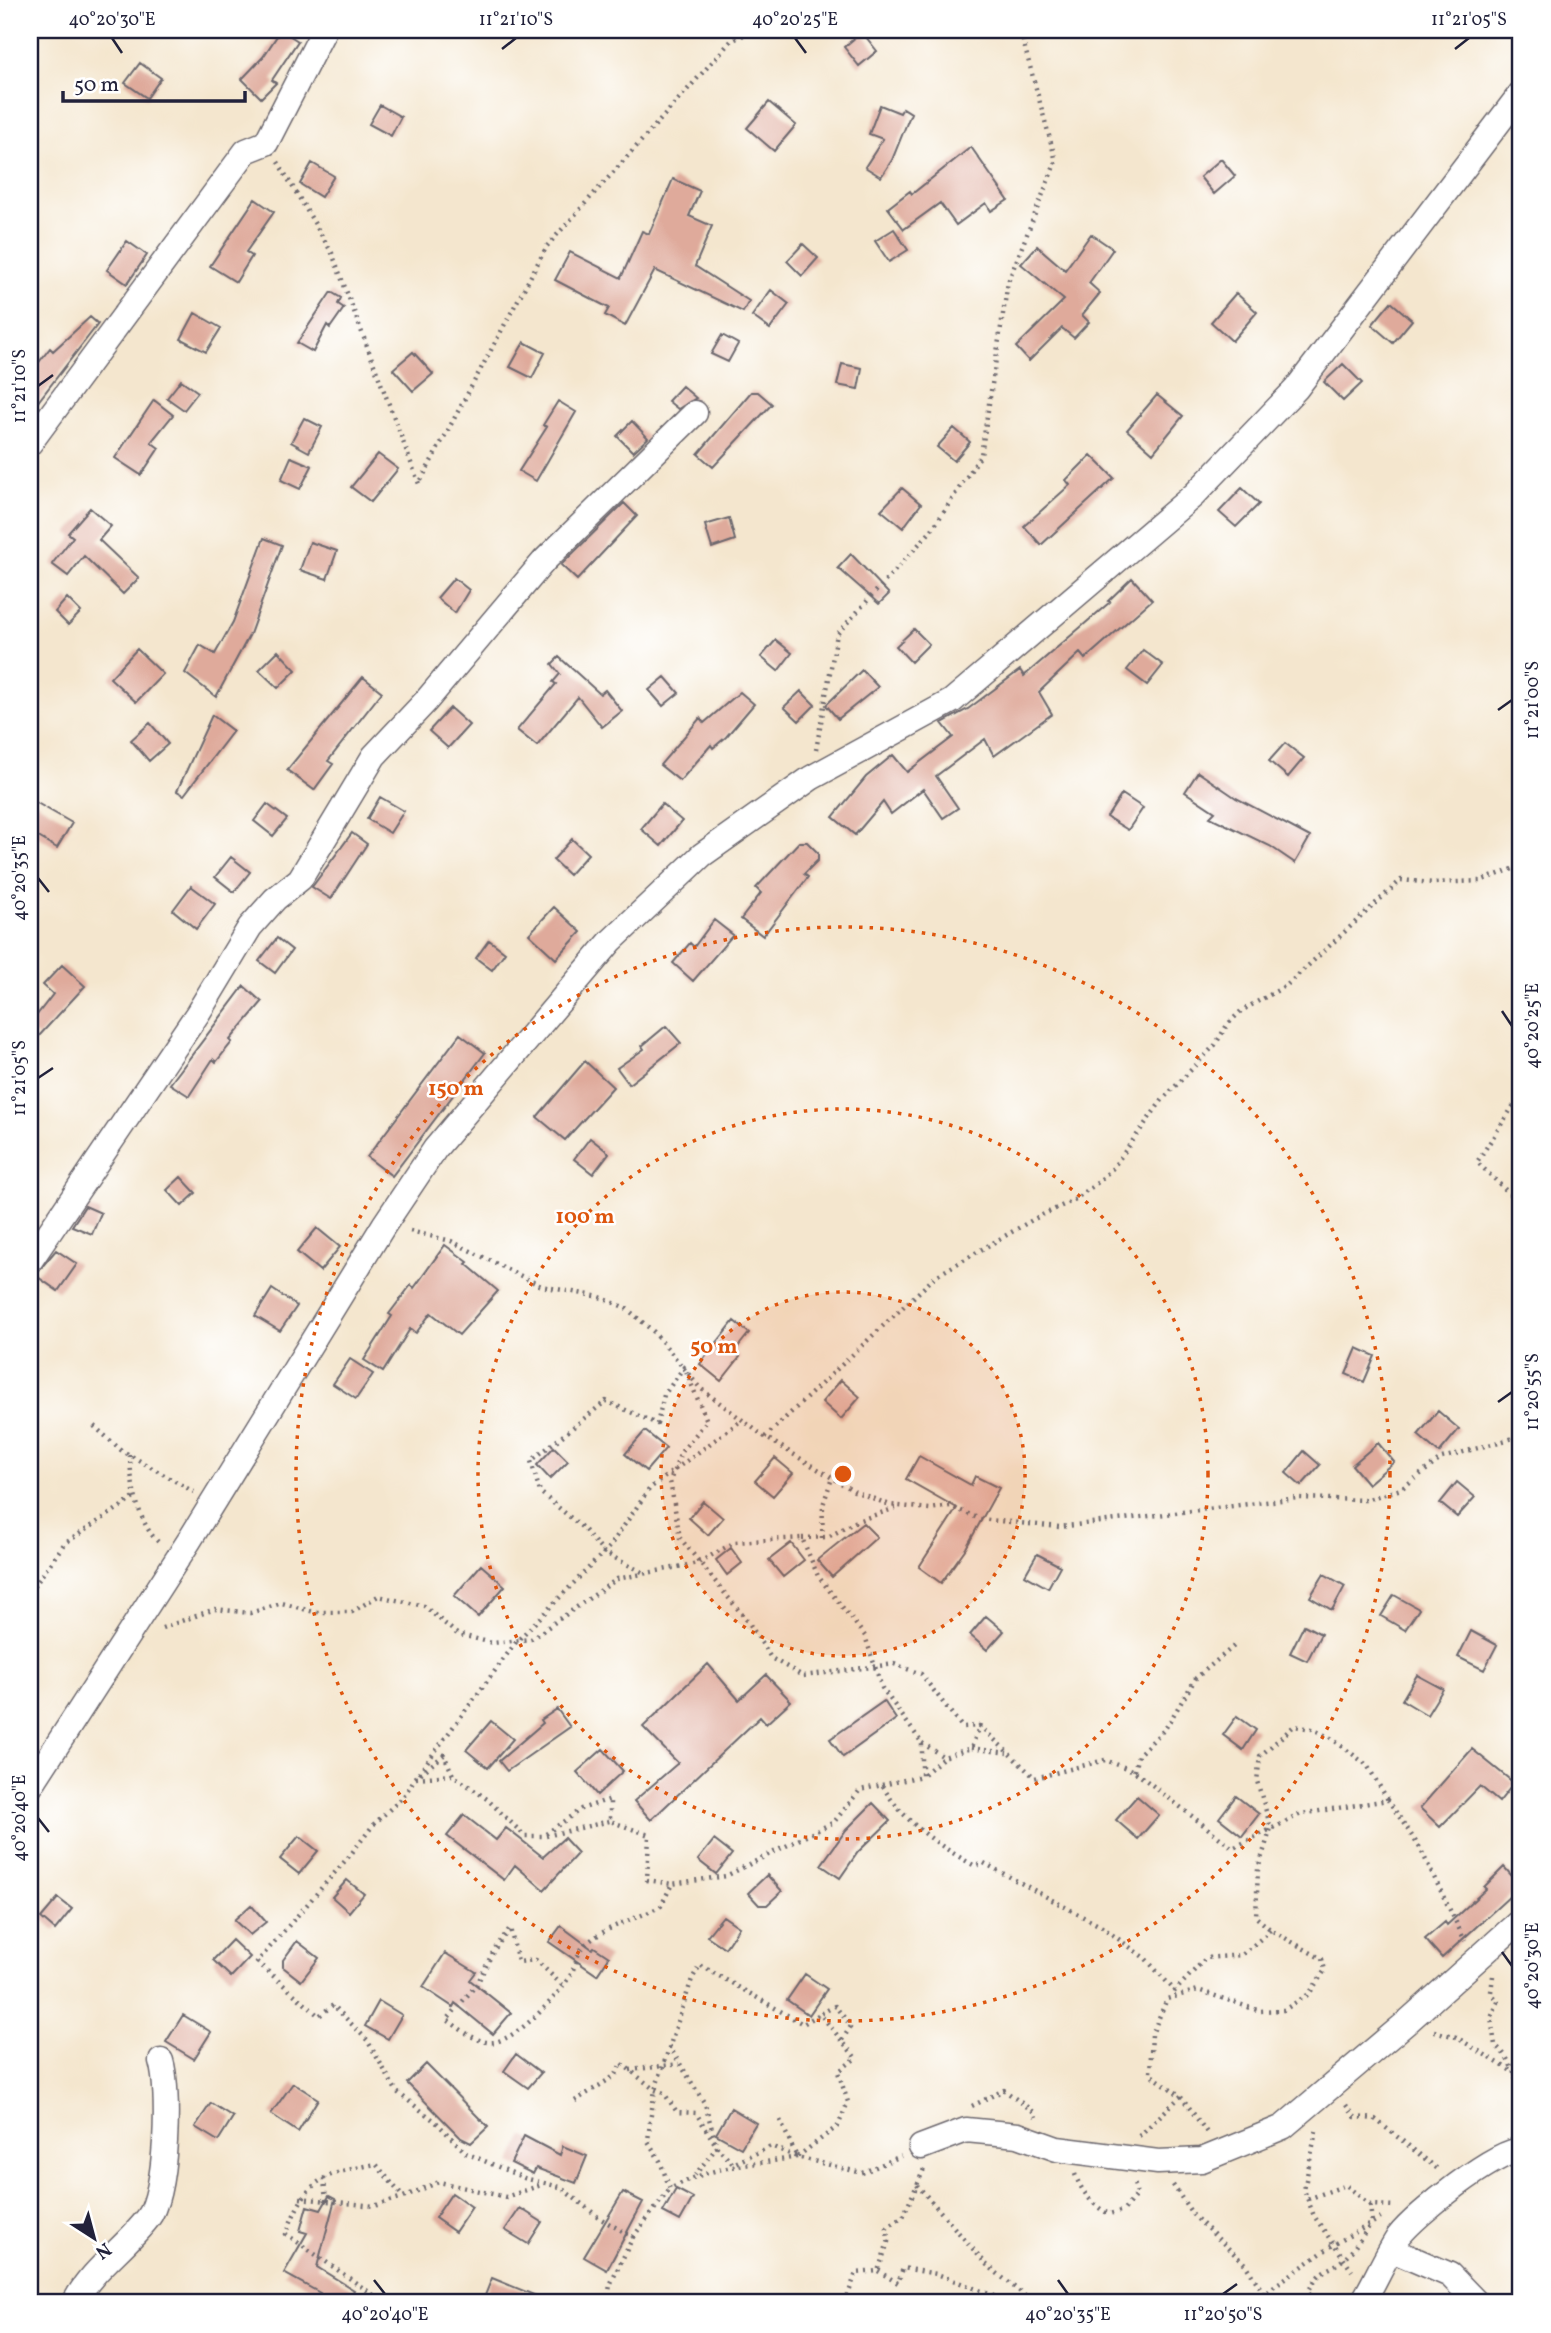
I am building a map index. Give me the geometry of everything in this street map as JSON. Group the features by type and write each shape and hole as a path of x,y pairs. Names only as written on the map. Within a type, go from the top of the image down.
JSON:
{"street":[{"path":"30,443 246,151 266,143 324,30"},
{"path":"30,1787 213,1503 384,1225 435,1149 611,941 702,855 811,778 952,701 1194,495 1296,389 1521,93"},
{"path":"30,1261 198,1013 250,927 275,899 300,879 374,756 426,701 544,561 695,413"},
{"path":"928,2144 967,2130 1018,2135 1056,2149 1158,2162 1202,2160 1283,2127 1406,2023 1521,1920"},
{"path":"74,2303 103,2264 149,2217 153,2207 168,2126 167,2078 161,2061"},
{"path":"1367,2294 1399,2236 1436,2199 1453,2190 1502,2153 1521,2150"},
{"path":"1392,2250 1450,2275 1477,2303"}],"path":[{"path":"266,143 332,253 419,484 548,246 731,41 754,30"},
{"path":"811,778 837,634 931,531 981,456 1008,282 1056,160 1020,30"},
{"path":"765,1437 936,1276 1034,1219 1074,1200 1097,1183 1112,1169 1163,1099 1215,1045 1227,1025 1241,1011 1286,985 1401,880 1433,883 1480,881 1521,866"},
{"path":"1521,1094 1477,1162 1521,1206"},
{"path":"384,1225 451,1241 541,1286 600,1297 626,1308 654,1332 700,1388 765,1437 854,1492 900,1506 930,1509 950,1506 980,1519 1059,1527 1298,1498 1365,1500 1401,1489 1442,1458 1521,1436"},
{"path":"684,1367 708,1421 681,1452 670,1481 680,1538 742,1613 771,1658 803,1676 894,1664 921,1674 962,1727 980,1726 1035,1778 1105,1760 1134,1771 1233,1848 1301,1814 1388,1800"},
{"path":"642,1572 603,1552 584,1530 540,1492 531,1461 606,1401 657,1424 664,1395 684,1367"},
{"path":"633,2237 601,2219 560,2187 524,2178 466,2153 436,2122 397,2092 368,2040 333,2006 319,2016 257,1962 374,1824 404,1796 517,1641 603,1552 650,1488 742,1420"},
{"path":"94,1426 130,1455 213,1503"},
{"path":"130,1455 137,1496 149,1536 178,1558"},
{"path":"822,1538 823,1505 832,1478"},
{"path":"30,1592 64,1544 137,1496"},
{"path":"135,1625 161,1629 215,1609 250,1613 282,1603 314,1612 352,1612 377,1596 424,1606 457,1634 492,1643 531,1639 617,1579 698,1563 735,1542 822,1538 857,1521 900,1506"},
{"path":"802,1538 818,1576 864,1636 882,1688 922,1743 944,1757"},
{"path":"1134,1771 1138,1755 1165,1729 1196,1678 1234,1646"},
{"path":"971,1748 980,1726"},
{"path":"1167,1999 1198,1990 1260,2011 1284,2010 1308,1994 1322,1978 1325,1965 1322,1959 1271,1930 1256,1917 1258,1870 1271,1828 1257,1781 1259,1756 1294,1726 1312,1729 1331,1738 1367,1765 1420,1848 1494,1979 1491,1992 1498,2002 1491,2018 1495,2045 1504,2052 1513,2071 1519,2087 1521,2110"},
{"path":"922,1743 922,1776"},
{"path":"415,1778 444,1755 453,1775 487,1799 524,1836 543,1836 610,1821 649,1835 647,1880 672,1884 726,1876 768,1857 834,1822 860,1790 922,1776 944,1757 971,1748 1008,1753"},
{"path":"415,1778 453,1775"},
{"path":"881,1785 891,1802 948,1851 975,1866 984,1863 1102,1927 1146,1959 1175,1991"},
{"path":"543,1836 581,1809 610,1798 610,1821"},
{"path":"562,1985 536,1960 518,1962 510,1928 494,1950 477,1984 447,2020 475,2038 495,2042 513,2033 549,2004 571,1974 582,1947 609,1927 661,1906 672,1884"},
{"path":"1220,2152 1181,2096 1150,2074 1152,2034 1167,1999 1206,1958 1242,1955 1271,1930"},
{"path":"670,2189 660,2161 648,2141 655,2090 692,1979 700,1965 803,2024 835,2006 851,2026 842,2040"},
{"path":"575,2101 615,2075 621,2063 655,2090 664,2092 677,2112 696,2113 717,2147 733,2164 763,2164 797,2157 838,2126 848,2102 838,2072 856,2058 821,2014"},
{"path":"1406,2023 1456,2037 1521,2077"},
{"path":"669,2045 705,2104 717,2147"},
{"path":"630,2070 680,2064"},
{"path":"1334,2085 1355,2118 1375,2119 1438,2168 1453,2190"},
{"path":"1334,2085 1319,2132 1315,2130 1304,2190 1314,2216 1367,2294"},
{"path":"961,2112 1004,2090 1034,2112 1040,2129 1071,2163 1086,2195 1097,2208 1108,2214 1124,2210 1137,2194 1126,2142 1146,2132 1181,2096"},
{"path":"780,2120 797,2157"},
{"path":"607,2303 610,2285 633,2237 670,2189 694,2176 733,2164 771,2146 797,2157 862,2173 928,2144"},
{"path":"878,2271 888,2242 887,2228 903,2217 918,2185 928,2144"},
{"path":"694,2176 717,2147"},
{"path":"1158,2162 1194,2215 1245,2264 1270,2303"},
{"path":"385,2303 286,2234 300,2198 324,2177 376,2164 403,2197"},
{"path":"324,2177 326,2203"},
{"path":"300,2198 326,2203 374,2206 439,2182 506,2197 545,2183"},
{"path":"918,2185 987,2265 1034,2303"},
{"path":"1250,2303 1333,2245 1399,2206 1370,2205 1346,2185 1308,2199"},
{"path":"1370,2205 1372,2223 1392,2250"},
{"path":"1321,2303 1308,2292 1312,2284 1326,2267 1343,2260 1372,2223"},
{"path":"845,2303 856,2273 878,2271 898,2283 903,2268 937,2274 1013,2303"}],"building":[{"path":"281,30 298,41 272,80 276,83 261,98 242,79 263,57"},
{"path":"862,32 877,51 859,66 844,47"},
{"path":"140,63 161,78 147,98 125,83"},
{"path":"769,102 796,125 774,151 747,128"},
{"path":"380,105 401,117 391,136 369,124"},
{"path":"880,105 900,113 903,108 911,113 892,160 881,177 865,167 883,139 869,134"},
{"path":"971,147 1008,200 991,211 986,203 956,225 940,203 904,229 888,208 910,191 912,194"},
{"path":"1221,159 1235,176 1214,194 1200,177"},
{"path":"312,163 334,176 321,197 300,184"},
{"path":"673,179 700,191 689,216 712,226 695,266 749,301 743,312 655,270 625,326 605,315 609,308 555,280 570,252 621,278 642,231 649,234"},
{"path":"255,199 274,212 246,252 252,256 236,282 210,266"},
{"path":"894,229 908,250 889,262 875,241"},
{"path":"1091,234 1113,249 1089,283 1100,293 1082,315 1089,322 1074,338 1062,328 1029,361 1016,347 1064,300 1021,264 1037,246 1065,270"},
{"path":"127,241 147,255 127,284 107,270"},
{"path":"803,244 818,258 802,276 787,261"},
{"path":"771,290 789,304 770,329 752,316"},
{"path":"331,292 341,298 338,304 344,308 330,328 327,325 313,352 297,343"},
{"path":"1236,293 1257,312 1232,341 1211,322"},
{"path":"1391,302 1412,320 1393,343 1372,325"},
{"path":"195,313 221,328 206,352 181,339"},
{"path":"90,317 98,324 30,412 30,374 50,348 53,351"},
{"path":"722,335 738,344 728,362 711,354"},
{"path":"524,342 545,353 532,378 510,367"},
{"path":"413,352 433,374 413,391 393,369"},
{"path":"842,364 862,368 858,389 837,385"},
{"path":"1343,364 1362,383 1343,401 1324,382"},
{"path":"181,380 198,392 184,410 167,398"},
{"path":"682,386 696,398 678,409 668,401"},
{"path":"751,392 758,392 772,404 713,467 698,454"},
{"path":"1157,395 1183,416 1153,453 1127,430"},
{"path":"154,400 173,415 151,442 159,448 141,475 115,458"},
{"path":"558,401 576,412 536,481 519,471 547,427 543,425"},
{"path":"304,418 322,427 309,452 291,442"},
{"path":"632,421 648,438 633,452 617,436"},
{"path":"954,428 970,442 954,461 937,447"},
{"path":"378,454 398,469 371,502 351,487"},
{"path":"1091,455 1114,478 1041,545 1024,526 1070,485 1066,480"},
{"path":"291,457 312,466 300,489 281,480"},
{"path":"902,488 921,504 903,528 881,510"},
{"path":"1242,488 1259,504 1236,527 1219,512"},
{"path":"624,503 637,516 577,580 561,565"},
{"path":"90,508 111,526 99,540 139,578 123,594 84,556 68,576 52,564 73,537 68,533"},
{"path":"729,518 735,540 712,548 705,525"},
{"path":"264,538 282,545 250,634 216,697 185,673 200,645 215,654 233,622"},
{"path":"310,542 337,551 327,579 300,570"},
{"path":"851,554 889,594 879,604 838,568"},
{"path":"454,578 469,590 455,613 437,598"},
{"path":"1132,578 1152,600 1085,659 1080,653 1039,692 1052,714 994,756 985,739 936,776 958,808 943,818 923,789 891,814 883,802 855,835 833,817 866,777 893,755 907,772 953,737 942,723 968,709 1020,670 1024,676 1110,602 1108,601"},
{"path":"67,598 81,612 68,625 55,612"},
{"path":"914,629 929,644 911,662 896,646"},
{"path":"776,640 792,653 778,671 761,657"},
{"path":"137,649 163,674 136,702 110,678"},
{"path":"1143,650 1163,665 1147,685 1127,670"},
{"path":"278,651 296,670 278,688 259,670"},
{"path":"559,657 600,694 605,690 622,711 602,727 578,697 537,746 517,730 556,684 553,682 560,674 552,664"},
{"path":"862,670 878,687 838,719 826,705"},
{"path":"363,677 382,692 328,761 333,764 314,790 287,770"},
{"path":"665,677 679,693 663,706 649,690"},
{"path":"801,691 815,705 799,721 784,707"},
{"path":"740,692 754,704 726,737 713,748 711,745 680,781 660,765 700,718 704,723"},
{"path":"450,708 469,725 448,748 429,731"},
{"path":"212,715 233,731 184,795 177,791"},
{"path":"150,723 168,744 149,761 131,740"},
{"path":"1285,743 1304,758 1288,777 1269,761"},
{"path":"1198,772 1236,798 1310,837 1295,863 1270,846 1210,817 1215,812 1185,792"},
{"path":"1122,794 1143,808 1128,830 1107,817"},
{"path":"380,797 404,811 390,833 367,819"},
{"path":"30,799 72,823 57,848 30,832"},
{"path":"267,804 287,819 273,836 254,821"},
{"path":"662,804 682,821 661,846 641,829"},
{"path":"352,833 367,844 331,899 312,887"},
{"path":"572,839 588,854 569,875 553,860"},
{"path":"799,842 807,842 818,853 818,860 804,874 808,877 763,936 741,919 761,893 756,888"},
{"path":"231,857 250,872 234,892 215,877"},
{"path":"191,886 215,904 196,929 173,910"},
{"path":"554,907 581,932 556,959 529,934"},
{"path":"714,920 733,935 693,981 673,963 690,943 694,947"},
{"path":"277,938 292,950 275,973 259,961"},
{"path":"489,940 505,952 492,970 476,958"},
{"path":"62,965 85,986 38,1037 30,1030 30,1024 53,994 43,985"},
{"path":"244,986 262,1002 230,1040 232,1042 216,1062 213,1059 189,1096 170,1084"},
{"path":"666,1026 681,1043 629,1084 617,1068 644,1049 642,1046"},
{"path":"460,1034 485,1053 392,1176 367,1157"},
{"path":"585,1061 613,1087 565,1140 537,1117"},
{"path":"590,1138 609,1153 593,1174 574,1159"},
{"path":"181,1177 196,1193 182,1206 167,1190"},
{"path":"85,1206 101,1213 92,1234 72,1226"},
{"path":"317,1228 340,1247 320,1271 297,1252"},
{"path":"445,1245 468,1262 466,1264 498,1291 459,1335 431,1313 416,1333 410,1329 383,1372 364,1360 392,1316 389,1314 411,1285 414,1288"},
{"path":"56,1250 77,1264 58,1291 35,1275"},
{"path":"272,1289 297,1306 280,1331 255,1316"},
{"path":"734,1321 749,1333 734,1352 740,1357 721,1381 700,1364"},
{"path":"1357,1348 1375,1356 1364,1382 1346,1374"},
{"path":"350,1359 373,1374 356,1399 333,1384"},
{"path":"841,1380 860,1397 841,1419 822,1402"},
{"path":"1438,1411 1459,1429 1439,1453 1418,1435"},
{"path":"645,1431 666,1448 646,1471 625,1454"},
{"path":"1378,1443 1394,1462 1368,1484 1352,1465"},
{"path":"554,1447 568,1461 550,1479 537,1465"},
{"path":"1304,1451 1320,1465 1301,1486 1286,1473"},
{"path":"919,1456 971,1485 975,1476 999,1488 966,1548 941,1583 919,1567 957,1508 906,1479"},
{"path":"775,1458 793,1473 773,1496 755,1481"},
{"path":"1457,1482 1475,1497 1457,1517 1440,1503"},
{"path":"703,1501 723,1518 708,1535 689,1518"},
{"path":"863,1523 877,1537 832,1577 817,1560"},
{"path":"791,1543 804,1560 783,1577 769,1560"},
{"path":"731,1548 742,1563 727,1575 716,1560"},
{"path":"1037,1554 1060,1566 1048,1588 1025,1575"},
{"path":"481,1565 505,1586 478,1617 454,1596"},
{"path":"1324,1574 1345,1586 1332,1610 1310,1597"},
{"path":"1394,1595 1419,1609 1405,1630 1381,1616"},
{"path":"986,1616 1004,1631 987,1650 970,1635"},
{"path":"1304,1625 1321,1634 1307,1661 1290,1653"},
{"path":"1471,1631 1497,1645 1484,1670 1458,1657"},
{"path":"708,1664 739,1700 766,1675 791,1701 766,1724 760,1717 651,1820 634,1801 678,1763 643,1727"},
{"path":"1417,1675 1443,1689 1427,1715 1402,1700"},
{"path":"884,1701 896,1719 843,1757 830,1739"},
{"path":"557,1709 570,1727 507,1771 499,1761 543,1723 541,1720"},
{"path":"1237,1716 1256,1730 1243,1750 1223,1735"},
{"path":"491,1721 513,1739 488,1768 466,1750"},
{"path":"603,1749 623,1771 597,1795 577,1772"},
{"path":"1472,1749 1514,1783 1499,1802 1480,1786 1440,1827 1420,1808"},
{"path":"1137,1796 1159,1815 1138,1839 1116,1820"},
{"path":"1236,1796 1259,1814 1242,1836 1219,1818"},
{"path":"873,1803 890,1821 858,1852 840,1878 821,1865 846,1830"},
{"path":"464,1815 496,1840 506,1828 543,1857 564,1838 578,1853 544,1890 515,1865 504,1880 447,1836"},
{"path":"299,1836 318,1851 299,1874 280,1859"},
{"path":"714,1840 732,1854 716,1874 698,1860"},
{"path":"1504,1867 1521,1886 1442,1958 1425,1939 1445,1922 1447,1925 1486,1889 1484,1887"},
{"path":"767,1875 782,1891 767,1905 759,1905 748,1893"},
{"path":"347,1880 364,1894 349,1912 332,1897"},
{"path":"58,1898 72,1909 55,1930 41,1918"},
{"path":"251,1905 266,1922 250,1935 234,1920"},
{"path":"723,1916 739,1927 725,1948 707,1936"},
{"path":"561,1926 592,1949 594,1947 609,1957 597,1975 549,1942"},
{"path":"232,1940 250,1957 231,1977 213,1960"},
{"path":"297,1941 319,1958 301,1981 283,1967 283,1960"},
{"path":"445,1953 476,1972 470,1980 511,2013 493,2034 455,2003 453,2007 423,1987"},
{"path":"805,1974 827,1989 809,2015 787,2000"},
{"path":"379,2001 402,2015 388,2039 365,2026"},
{"path":"183,2015 211,2032 194,2059 166,2042"},
{"path":"516,2054 541,2073 528,2088 504,2071"},
{"path":"426,2064 488,2127 471,2143 461,2138 407,2083"},
{"path":"293,2083 318,2099 298,2132 271,2114"},
{"path":"211,2103 233,2117 218,2141 195,2127"},
{"path":"731,2108 756,2123 741,2148 716,2134"},
{"path":"524,2136 560,2155 563,2146 587,2156 576,2183 536,2168 533,2174 511,2163"},
{"path":"676,2189 693,2198 680,2221 663,2212"},
{"path":"623,2192 643,2202 607,2270 584,2257"},
{"path":"452,2193 472,2207 455,2232 435,2218"},
{"path":"329,2196 335,2199 317,2267 354,2290 345,2303 313,2303 320,2293 284,2273 307,2233 300,2231 307,2206 321,2210"},
{"path":"520,2208 542,2222 528,2244 505,2230"},
{"path":"492,2278 551,2302 551,2303 482,2303"}]}
